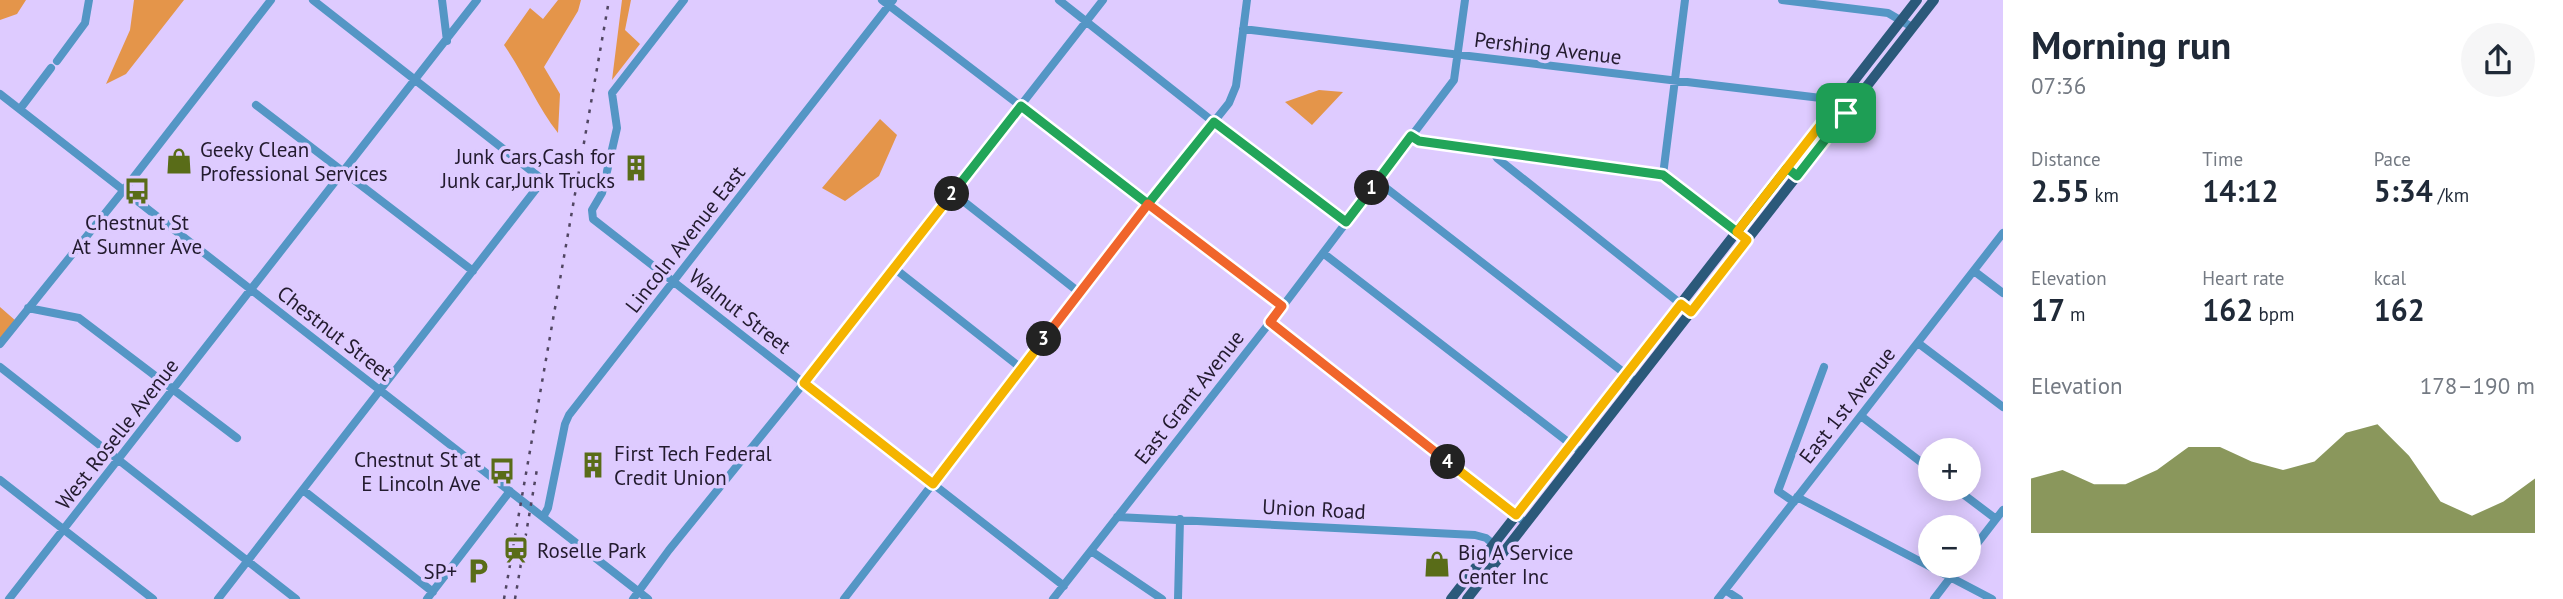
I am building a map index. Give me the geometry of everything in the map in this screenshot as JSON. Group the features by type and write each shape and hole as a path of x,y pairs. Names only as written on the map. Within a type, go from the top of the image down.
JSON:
{"main road":[{"path":"1451,599 1917,0"},
{"path":"1467,599 1934,0"},
{"path":"1787,168 1797,176"}],"street":[{"path":"20,109 80,31 87,15 89,0"},
{"path":"0,344 271,0"},
{"path":"218,599 543,180 313,0"},
{"path":"442,0 447,41"},
{"name":"West Roselle Avenue","path":"9,599 477,0"},
{"path":"1059,0 1346,222"},
{"path":"636,595 1103,0"},
{"path":"844,599 1234,93 1247,0"},
{"name":"East Grant Avenue","path":"1054,599 1454,80 1465,0"},
{"path":"1663,175 1685,0"},
{"path":"1782,0 1888,13 1912,27"},
{"name":"Walnut Street","path":"682,1 612,93 617,128 603,193 592,210 593,219 1063,586"},
{"path":"888,2 1282,306"},
{"name":"Lincoln Avenue East","path":"543,517 548,508 569,415 888,2"},
{"name":"Pershing Avenue","path":"1243,29 1821,98 1846,113"},
{"name":"Chestnut Street","path":"0,94 510,491 636,595 648,599"},
{"path":"256,105 473,271"},
{"path":"1411,136 1419,141 1663,175 1747,240"},
{"path":"1492,151 1497,159 1691,312"},
{"path":"1377,181 1636,382"},
{"path":"953,193 1080,293"},
{"name":"East 1st Avenue","path":"1718,599 2003,233"},
{"path":"1323,253 1581,452"},
{"path":"894,268 1021,368"},
{"path":"1974,271 2003,293"},
{"path":"28,308 79,318 237,438"},
{"path":"1270,322 1527,523"},
{"path":"1917,343 2003,407"},
{"path":"0,367 296,599"},
{"path":"1824,367 1778,491 1918,561"},
{"path":"1861,416 1918,460"},
{"path":"0,480 153,599"},
{"path":"303,490 430,596 510,491"},
{"path":"1972,501 1996,519"},
{"path":"1981,538 2003,510"},
{"name":"Union Road","path":"1117,517 1475,535 1504,552"},
{"path":"1178,599 1180,519"},
{"path":"1091,551 1162,599"},
{"path":"1934,599 1950,578"},
{"path":"1953,578 1993,599"},
{"path":"1725,590 1739,599"}],"shaded area":[{"path":"0,0 26,0 17,14 0,20"},
{"path":"134,0 184,0 126,74 106,84 130,30"},
{"path":"558,0 581,0 578,11 544,67 560,94 558,133 504,45 530,8 543,19"},
{"path":"622,0 631,0 625,30 640,44 612,80"},
{"path":"1319,90 1343,92 1312,125 1285,102"},
{"path":"880,119 897,135 879,176 845,201 822,188"},
{"path":"0,307 16,321 0,342"}],"railway":[{"path":"504,599 609,0"},
{"path":"515,599 537,469"}],"place":[{"name":"Geeky Clean Professional Services","path":"179,161"},
{"name":"Junk Cars,Cash for Junk car,Junk Trucks","path":"636,168"},
{"name":"Chestnut St At Sumner Ave","path":"137,191"},
{"name":"First Tech Federal Credit Union","path":"593,465"},
{"name":"Chestnut St at E Lincoln Ave","path":"502,471"},
{"name":"Roselle Park","path":"516,550"},
{"name":"Big A Service Center Inc","path":"1437,564"},
{"name":"SP+","path":"478,571"}],"route":[{"path":"1846,113 1797,176 1787,168 1737,232 1663,175 1419,141 1411,136 1346,222 1214,122 1148,204 1021,106 804,383 933,484 1148,204 1282,306 1270,322 1516,515 1681,304 1691,312 1747,240 1737,232 1836,105 1846,113"}]}
